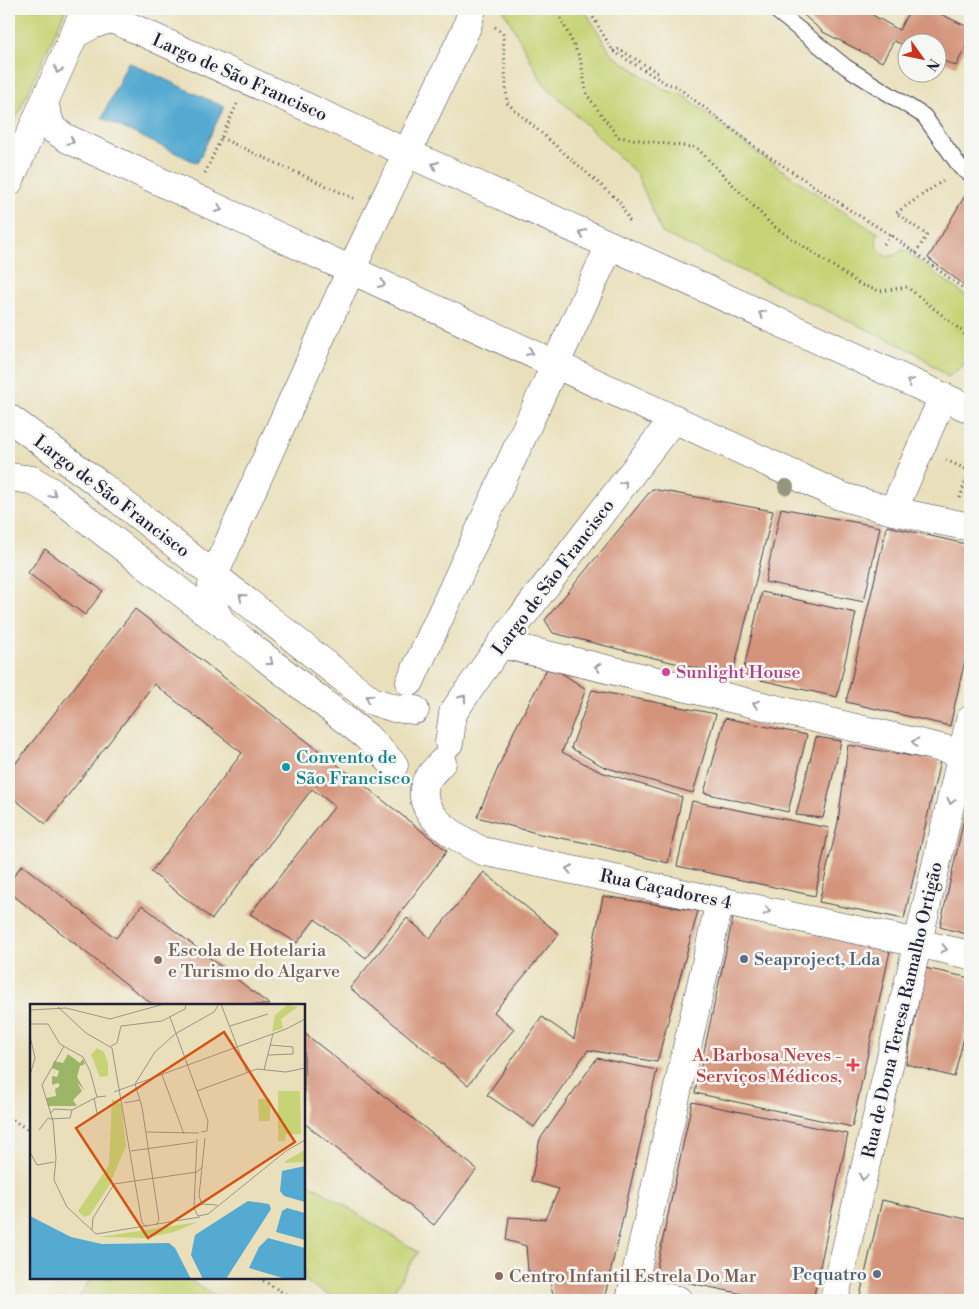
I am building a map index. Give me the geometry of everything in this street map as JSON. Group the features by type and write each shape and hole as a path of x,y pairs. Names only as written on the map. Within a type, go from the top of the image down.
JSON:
{"street":[{"path":"9,182 85,9"},
{"name":"Largo de São Francisco","path":"224,627 212,606 210,592 214,575 351,270 407,152 467,27 481,15"},
{"name":"Largo de São Francisco","path":"73,35 92,25 110,19 407,152 970,409"},
{"path":"44,104 52,129 68,139 840,496 893,511 970,527"},
{"path":"410,682 610,246"},
{"path":"893,511 943,397"},
{"name":"Largo de São Francisco","path":"9,418 99,484 372,701 394,708 421,711"},
{"name":"Largo de São Francisco","path":"445,753 453,713 501,644 674,418"},
{"name":"Largo de São Francisco","path":"9,477 32,480 54,493 366,736 394,765"},
{"name":"Largo de São Francisco","path":"162,578 186,588 202,588 214,575"},
{"path":"501,644 962,753"},
{"path":"421,711 436,716 443,724 447,733 445,753 434,769 424,773 413,774 402,771 394,765 388,756 385,736 396,718 405,712 421,711"},
{"name":"Rua de Dona Teresa Ramalho Ortigão","path":"834,1300 970,720"},
{"name":"Rua Caçadores 4","path":"445,753 425,783 425,803 435,819 452,835 482,851 970,955"},
{"path":"678,1300 631,1295 720,901"}],"lane":[{"path":"774,9 846,67 924,116 966,171"},
{"path":"410,682 410,698 421,711"}],"path":[{"path":"556,9 580,58 587,95 618,137 697,148 772,225 861,285 880,291 907,287 963,332 970,342"},
{"path":"588,9 613,51 667,84 676,86 758,149 853,212 891,234 970,293"},
{"path":"481,15 503,34 508,103 619,201 634,230"},
{"path":"613,51 619,49 660,74"},
{"path":"194,198 248,80"},
{"path":"221,138 380,210"},
{"path":"916,253 927,235 896,213 966,171"},
{"path":"884,244 891,234"},
{"path":"9,1117 30,1131"},
{"path":"262,1279 295,1300"}],"green space":[{"path":"9,9 66,9 9,134"},
{"path":"503,9 584,9 612,55 665,90 683,95 756,152 851,217 878,233 877,246 887,257 895,255 903,249 970,299 970,360 948,377 915,352 662,233 637,174 543,83"},
{"path":"305,1181 418,1252 388,1300 336,1300 303,1279 305,1279"},
{"path":"88,1279 189,1279 222,1300 77,1300 90,1280"}],"water":[{"path":"128,62 224,107 197,163 102,118"}],"building":[{"path":"797,9 862,9 899,30 910,9 930,9 970,28 970,38 956,66 946,62 946,32 896,32 896,42 894,41 882,62 823,32"},
{"path":"970,187 970,289 928,258"},
{"path":"652,489 773,511 732,677 553,633 545,620"},
{"path":"781,508 880,527 864,602 765,582"},
{"path":"887,526 970,545 970,638 950,726 846,702"},
{"path":"45,549 103,591 85,615 28,573"},
{"path":"762,592 856,613 837,697 742,676"},
{"name":"Convento de São Francisco","path":"135,609 447,851 366,958 315,919 297,943 250,914 335,806 312,789 212,919 151,872 242,753 154,684 46,824 9,795 9,772"},
{"path":"549,665 586,689 562,752 601,772 682,797 668,863 587,843 540,834 477,817 514,731"},
{"path":"592,690 716,714 693,793 604,767 571,748"},
{"path":"725,718 807,735 788,812 704,793"},
{"path":"816,737 841,741 823,818 796,815"},
{"path":"848,745 940,761 904,919 819,902 838,822"},
{"path":"970,796 970,935 940,927"},
{"path":"692,801 829,828 815,896 677,866"},
{"path":"22,865 116,938 142,905 269,1004 152,1004 9,892 9,882"},
{"path":"484,872 559,934 494,1012 514,1029 468,1085 350,988 407,918 430,938"},
{"path":"603,896 698,911 657,1062 588,1050 534,1127 487,1095 542,1017 574,1039"},
{"path":"733,918 890,951 852,1127 695,1093"},
{"path":"925,968 970,978 970,1013 954,1077 906,1064"},
{"path":"305,1034 477,1169 434,1225 305,1124"},
{"path":"597,1058 657,1070 604,1300 554,1300 549,1277 528,1271 526,1246 506,1240 509,1217 545,1219 559,1189 531,1181 540,1139"},
{"path":"692,1102 848,1134 813,1300 773,1300 655,1276"},
{"path":"882,1200 970,1220 970,1300 859,1300"}],"place":[{"name":"Sunlight House","path":"666,672"},
{"name":"Convento de São Francisco","path":"286,767"},
{"name":"Seaproject, Lda","path":"744,959"},
{"name":"Escola de Hotelaria e Turismo do Algarve","path":"158,960"},
{"name":"A. Barbosa Neves - Serviços Médicos,","path":"853,1065"},
{"name":"Pcquatro","path":"877,1274"},
{"name":"Centro Infantil Estrela Do Mar","path":"499,1276"}]}
